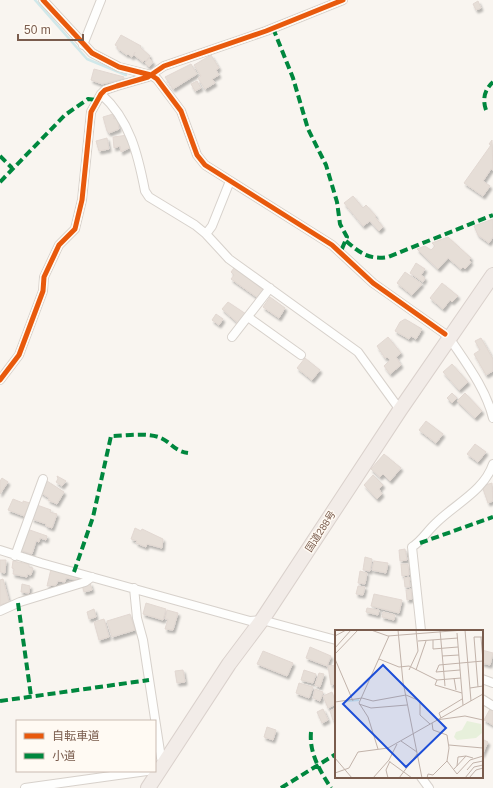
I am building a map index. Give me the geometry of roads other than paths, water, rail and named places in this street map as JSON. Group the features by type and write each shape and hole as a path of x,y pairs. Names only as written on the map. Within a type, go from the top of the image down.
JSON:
{"highway":[{"name":"国道288号","path":"158,763 447,337 493,264"},
{"name":"国道288号","path":"447,337 493,275"},
{"name":"国道288号","path":"148,788 256,620"},
{"path":"141,788 152,772"}],"street":[{"path":"43,0 92,53 119,67 151,75 157,79 180,111 190,139 201,162 332,244 374,283 447,337 467,364 486,397 493,418"},
{"path":"83,45 101,0"},
{"path":"0,380 19,355 42,291 44,277 60,245 75,229 82,200 91,112 101,94 105,90 151,75 164,66 266,31 343,0"},
{"path":"101,94 120,119 134,142 147,194 152,200 189,220 206,234 229,260 270,288 361,355 398,409"},
{"path":"206,234 215,220 230,181"},
{"path":"232,337 270,288"},
{"path":"248,317 301,355"},
{"path":"421,630 412,547 420,543 428,531 486,480 493,464"},
{"path":"15,556 43,479"},
{"path":"0,550 15,556 92,577 335,640"},
{"path":"0,612 20,602 85,582 92,577"},
{"path":"134,588 137,618 143,640 153,720"},
{"path":"483,679 493,683"},
{"path":"483,700 493,706"},
{"path":"156,747 158,763"},
{"path":"25,788 141,772"},
{"path":"422,778 429,788"}],"waterway":[{"path":"35,0 87,59 126,75"}]}
